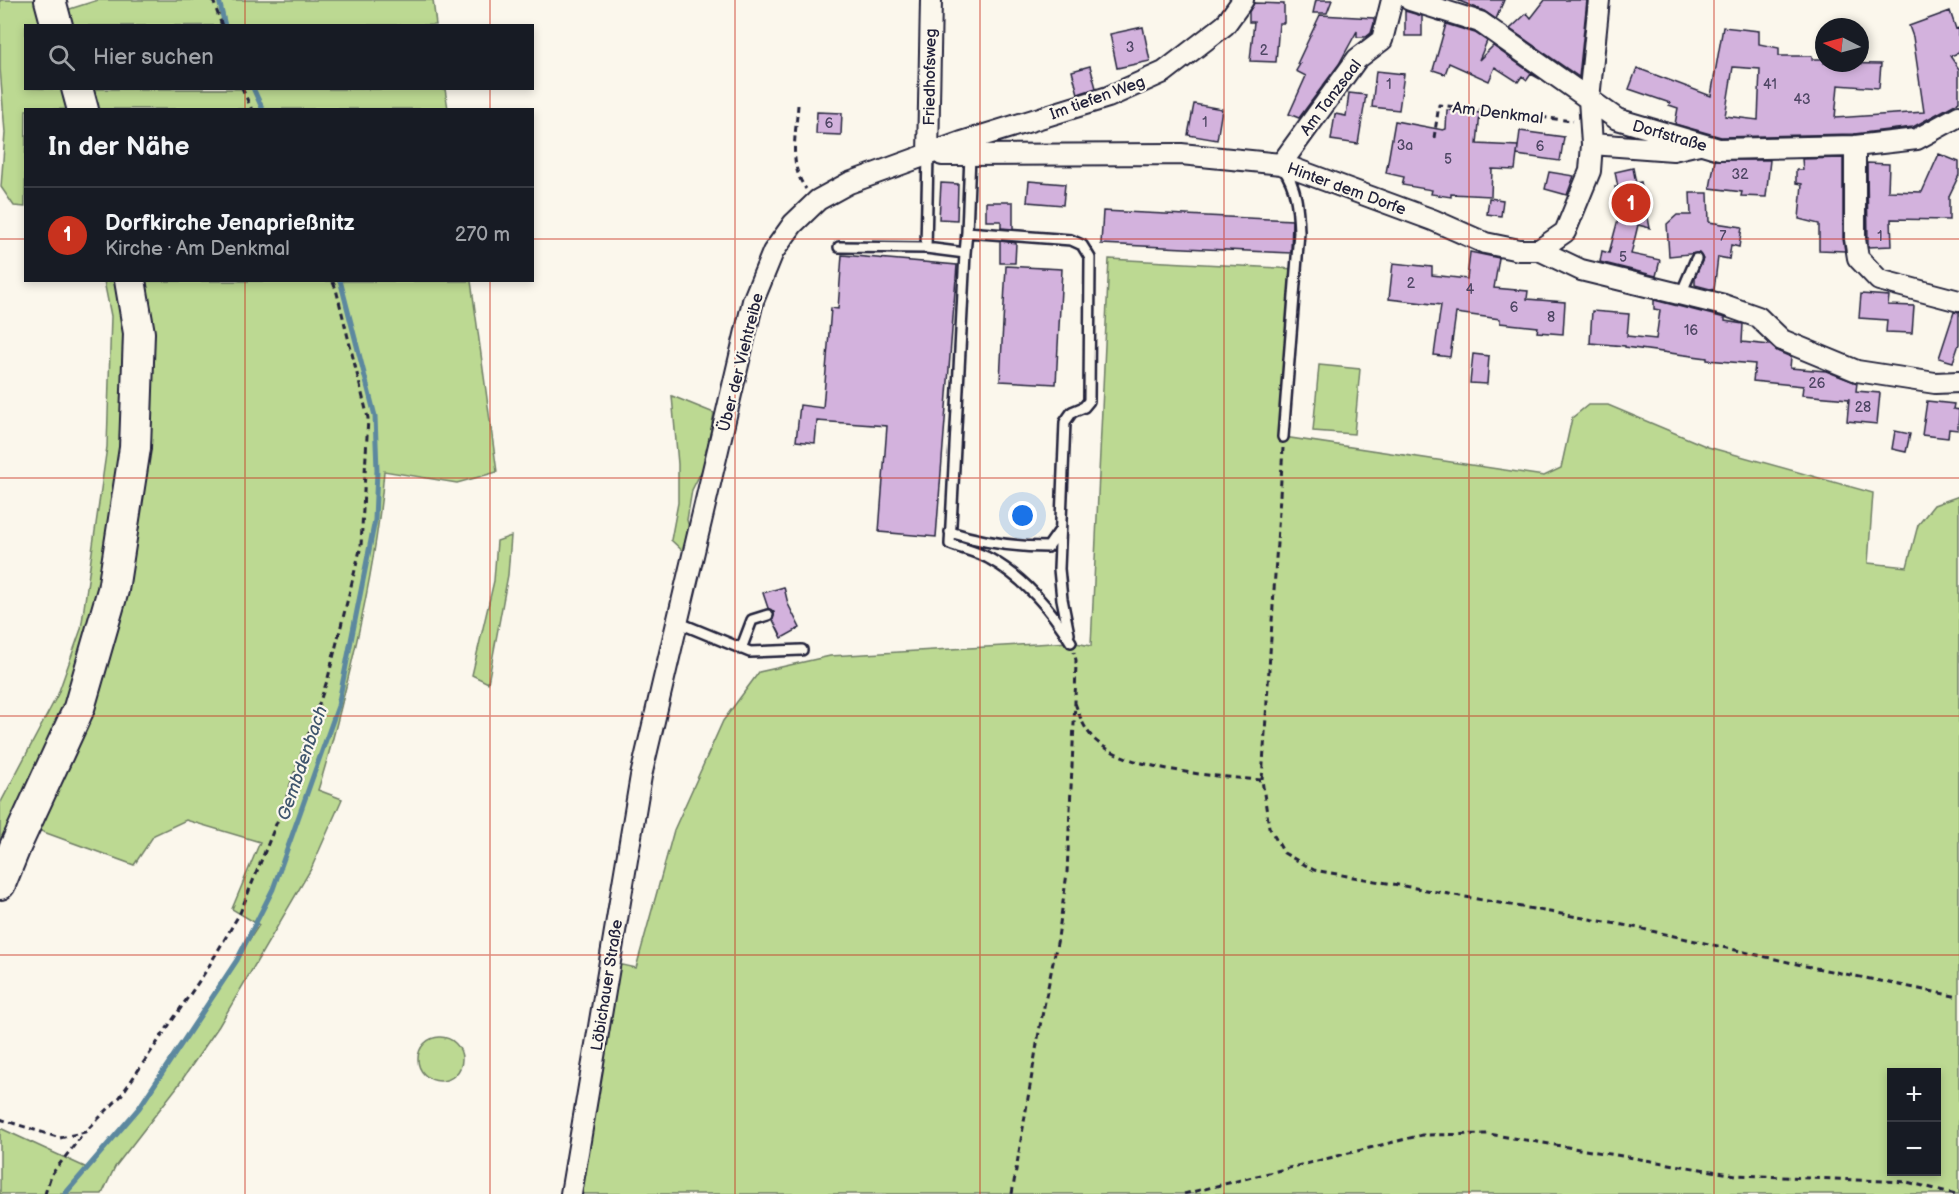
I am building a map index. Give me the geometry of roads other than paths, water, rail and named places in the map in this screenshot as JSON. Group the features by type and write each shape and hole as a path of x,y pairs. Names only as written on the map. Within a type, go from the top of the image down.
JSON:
{"main road":[{"path":"50,0 56,24"},
{"path":"78,90 82,108"},
{"path":"0,884 79,708 113,590 135,448 139,333 130,282"}],"street":[{"name":"Friedhofsweg","path":"928,155 931,0"},
{"name":"Im tiefen Weg","path":"928,155 1108,97 1164,72 1225,25 1243,0"},
{"name":"Am Tanzsaal","path":"1281,164 1357,59 1382,40 1392,0"},
{"name":"Dorfstraße","path":"1410,0 1480,22 1617,119 1719,149 1855,146 1917,139 1959,116"},
{"path":"1539,250 1565,232 1590,171 1592,144 1589,99 1599,0"},
{"path":"1592,144 1673,150 1701,143"},
{"path":"1855,146 1855,239 1858,258 1879,280 1952,297 1959,301"},
{"name":"Hinter dem Dorfe","path":"928,155 1181,154 1281,164 1432,220 1485,243 1519,250 1539,250 1581,270 1724,305 1758,317 1782,340 1857,371 1935,383 1959,382"},
{"name":"Über der Viehtreibe","path":"641,777 753,301 773,252 793,224 818,200 849,183 928,155"},
{"name":"Löbichauer Straße","path":"571,1194 641,777"}],"lane":[{"path":"967,232 1071,240 1082,245 1090,258 1089,401 1084,407 1072,411 1065,422 1059,569 1062,599 1071,642 1056,617 1026,585 990,559 950,544 970,154"},
{"path":"926,248 928,155"},
{"path":"1281,164 1292,180 1297,200 1299,232 1283,437"},
{"path":"839,247 926,248 966,253"},
{"path":"1681,294 1696,259"},
{"path":"950,532 965,537 1025,547 1048,547 1060,530"},
{"path":"741,649 752,620 768,615"},
{"path":"677,622 750,652 802,650"}],"waterway":[{"name":"Gembdenbach","path":"219,0 225,24"},
{"name":"Gembdenbach","path":"254,90 262,108"},
{"name":"Gembdenbach","path":"65,1194 139,1108 237,960 273,889 338,706 375,520 377,470 375,416 341,282"}],"place":[{"name":"Dorfkirche Jenaprießnitz","path":"1631,203"}]}
